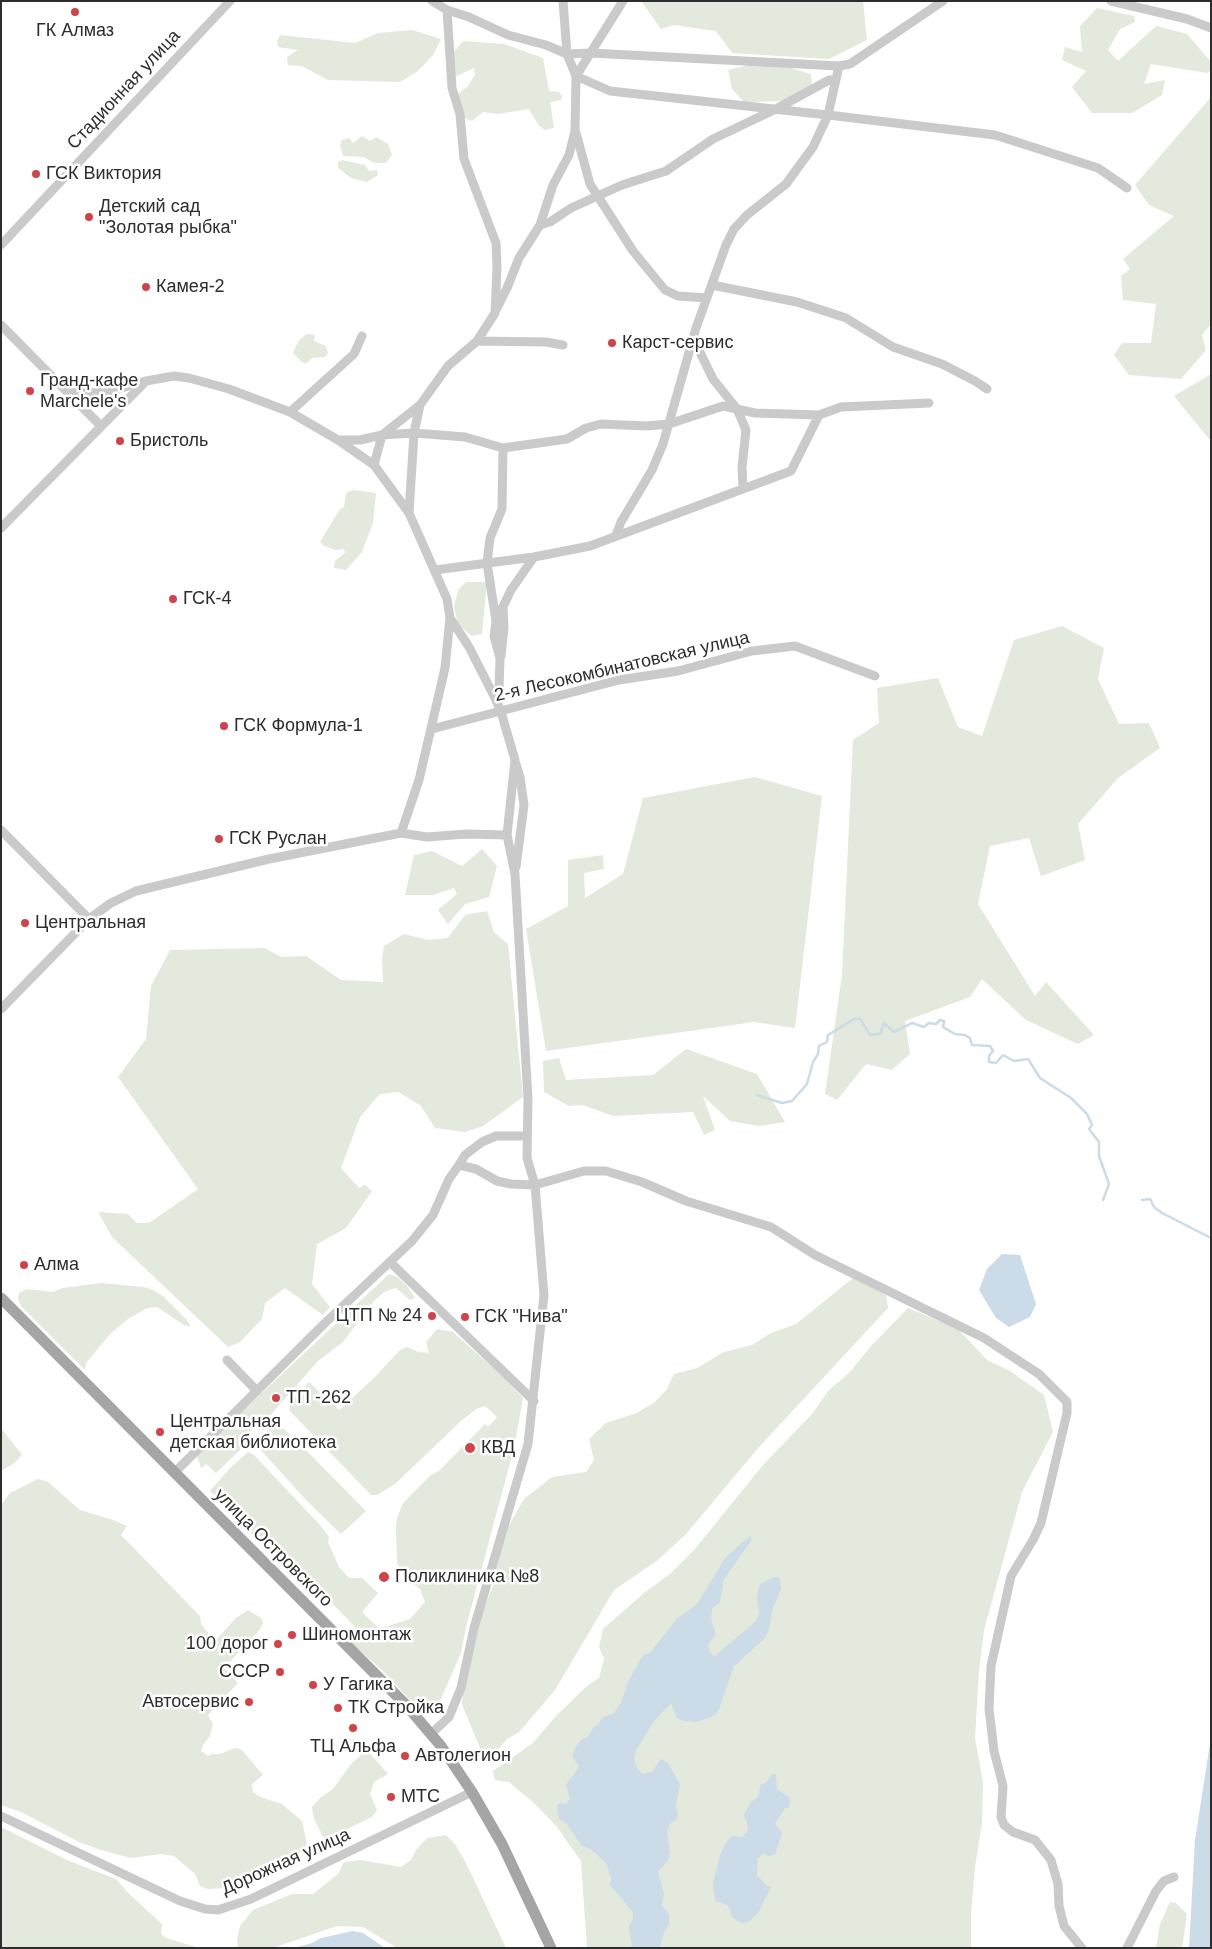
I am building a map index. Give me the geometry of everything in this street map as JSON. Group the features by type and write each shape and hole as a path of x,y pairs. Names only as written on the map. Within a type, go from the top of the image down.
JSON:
{"main road":[{"name":"улица Островского","path":"1,1298 406,1705 432,1734 472,1792 502,1844 551,1948"}],"street":[{"name":"Стадионная улица","path":"1,245 230,1"},
{"path":"432,1 447,10 469,17 508,35 546,45 567,54 591,53 839,66 850,64 943,1"},
{"path":"374,465 382,435 420,404 448,366 477,341 507,288 519,258 540,225 553,185 569,155 575,131 576,76 567,54 563,1"},
{"path":"576,76 622,1"},
{"path":"1111,1 1211,28"},
{"path":"447,10 452,88 460,114 464,159 496,243 498,267 494,313"},
{"path":"1187,20 1211,22"},
{"path":"616,536 621,522 652,470 663,444 694,338 726,245 734,229 747,215 786,184 813,146 828,115 834,80 839,66"},
{"path":"576,76 610,91 995,135 1098,168 1127,188"},
{"path":"540,225 550,222 571,208 598,195 666,171 713,139 776,110 829,80 834,80"},
{"path":"575,131 590,184 632,251 665,290 678,296 707,298"},
{"path":"712,285 797,302 846,318 893,347 942,364 987,389"},
{"path":"1,325 101,426"},
{"path":"290,412 354,354 362,336"},
{"path":"694,338 713,379 738,409 746,430 742,467 743,489"},
{"path":"477,341 546,342 563,345"},
{"path":"66,390 91,393 111,391 146,381 174,376 189,378 229,388 290,412 338,440 374,465 409,513 447,599 450,618 445,668 432,729 419,780 401,833"},
{"path":"1,528 146,381"},
{"path":"338,440 360,440 382,435 414,433 465,438 503,448 567,439 586,428 601,424 647,426 669,424 723,406 754,413 819,416 841,407 928,403"},
{"path":"409,513 414,433 420,404"},
{"path":"435,570 534,557 590,546 792,471 819,416"},
{"path":"500,658 494,636 496,621 487,563 490,538 502,509 503,448"},
{"path":"496,621 511,590 534,557"},
{"path":"496,698 499,688 500,658 503,647 503,607"},
{"path":"450,618 496,698 520,777 524,805 515,874"},
{"name":"2-я Лесокомбинатовская улица","path":"432,729 619,680 678,671 752,651 795,646 875,676"},
{"path":"432,1734 449,1717 461,1688 474,1628 528,1444 544,1295 535,1185 527,1158 528,1099 515,874 507,835 515,760"},
{"path":"1,830 89,919"},
{"path":"1,1009 89,919 111,903 136,891 269,859 401,833 428,837 466,834 507,835"},
{"path":"174,1473 325,1323 412,1241 433,1215 449,1179 465,1156 482,1142 496,1136 527,1136"},
{"path":"460,1165 476,1169 497,1180 511,1184 535,1185 584,1171 606,1171 642,1182 686,1200 771,1227 815,1255 984,1338 1039,1374 1068,1402 1041,1523 1034,1540 1010,1576 991,1666 989,1709 994,1751 1003,1786 1000,1817 1004,1825 1013,1832 1035,1840 1051,1860 1058,1884 1059,1906 1064,1926 1082,1948"},
{"path":"390,1262 534,1401"},
{"path":"227,1360 257,1391"},
{"name":"Дорожная улица","path":"1,1816 180,1901 205,1909 218,1910 252,1899 472,1792"},
{"path":"1127,1948 1156,1891 1164,1881 1174,1877"}],"shaded area":[{"path":"641,1 863,1 867,40 829,59 732,53 716,31 674,25 661,29"},
{"path":"1097,8 1134,16 1135,22 1120,29 1108,50 1118,61 1156,26 1187,34 1211,62 1211,69 1208,73 1151,64 1144,84 1165,80 1162,95 1132,113 1092,113 1072,87 1086,71 1062,60 1065,47 1082,52 1080,26"},
{"path":"412,30 441,39 433,55 418,71 400,82 328,80 302,66 288,65 287,57 298,50 278,47 277,41 280,35 355,43 378,33"},
{"path":"463,41 504,44 543,58 549,91 559,92 562,96 561,100 550,102 554,128 545,130 539,126 529,109 498,114 483,112 472,121 462,117 457,95 468,86 475,75 474,68 457,76 453,72 453,53"},
{"path":"749,65 788,67 811,74 812,87 784,101 744,102 732,89 728,70"},
{"path":"1211,97 1211,324 1202,335 1206,350 1181,379 1129,375 1114,355 1122,343 1151,343 1156,304 1123,300 1121,276 1130,269 1123,259 1174,216 1149,205 1135,185"},
{"path":"362,136 370,141 376,137 388,144 392,155 386,163 374,163 364,157 343,156 340,145 342,140 349,138 353,143"},
{"path":"342,160 365,165 369,171 377,170 378,175 367,182 351,178 338,168 338,162"},
{"path":"306,334 315,335 314,341 326,346 328,353 325,357 312,358 307,363 303,363 293,353 298,342"},
{"path":"1211,374 1211,439 1209,439 1174,396"},
{"path":"353,490 376,493 373,523 362,552 346,570 334,568 335,561 345,553 344,549 336,550 324,546 320,542 340,509 344,507 346,493"},
{"path":"466,582 487,582 482,634 472,636 458,625 454,607 458,590"},
{"path":"1062,626 1104,648 1098,679 1119,724 1149,723 1160,748 1118,778 1078,824 1085,860 1041,876 1029,838 990,846 978,904 1035,996 1046,982 1094,1035 1078,1044 1026,1020 982,979 970,997 905,1021 910,1054 892,1070 866,1064 837,1100 825,1094 842,975 853,740 879,723 877,688 938,678 958,727 982,736 1014,640"},
{"path":"755,777 822,796 795,1028 754,1022 546,1051 526,929 568,906 568,860 603,855 604,869 584,873 585,898 623,874 643,798"},
{"path":"482,849 497,866 489,897 465,904 448,924 438,910 457,894 454,888 433,895 405,895 414,855 432,851 462,866"},
{"path":"487,911 494,932 508,944 523,1097 483,1126 465,1132 435,1128 421,1106 399,1092 380,1094 360,1117 341,1168 359,1188 365,1185 372,1191 346,1228 317,1244 312,1284 330,1307 323,1315 285,1288 265,1303 262,1319 240,1342 228,1347 112,1237 98,1212 128,1214 137,1223 149,1223 198,1189 118,1077 146,1039 151,986 170,950 265,948 281,957 306,956 341,980 383,982 382,960 384,946 404,934 428,940 448,938 465,915"},
{"path":"686,1049 757,1074 785,1122 759,1126 730,1121 703,1096 715,1130 704,1135 693,1112 613,1116 583,1105 569,1106 544,1092 543,1061 559,1058 566,1080 653,1075"},
{"path":"389,1274 398,1277 415,1298 410,1300 396,1288 384,1292 370,1305 343,1342 318,1361 266,1420 251,1431 241,1449 216,1473 206,1464 201,1468 197,1456 220,1432"},
{"path":"853,1278 886,1295 888,1308 759,1447 686,1534 658,1560 614,1590 555,1690 519,1732 507,1739 488,1758 484,1758 462,1704 465,1679 484,1607 494,1584 498,1555 508,1527 524,1499 552,1477 586,1472 594,1460 589,1439 606,1423 637,1413 655,1402 667,1389 674,1374 697,1368 724,1352 752,1345 771,1333 796,1324"},
{"path":"101,1283 143,1287 153,1290 164,1297 186,1319 191,1327 184,1325 157,1307 147,1308 128,1319 110,1334 86,1363 85,1370 21,1306 18,1299 19,1293 27,1289 52,1292 63,1288"},
{"path":"908,1308 958,1329 987,1360 1010,1371 1044,1395 1053,1432 1022,1492 984,1630 979,1671 975,1738 983,1782 982,1824 975,1867 971,1914 971,1948 587,1948 581,1861 557,1827 534,1803 509,1782 495,1780 493,1771 533,1743 555,1717 587,1686 599,1678 604,1659 599,1647 603,1629 644,1593 671,1573 694,1550 763,1465 812,1414 829,1390 850,1372 871,1346"},
{"path":"437,1329 453,1332 501,1375 523,1398 514,1448 466,1627 461,1653 439,1703 431,1712 425,1713 419,1710 384,1672 354,1645 348,1637 355,1627 291,1561 280,1561 275,1558 210,1491 230,1468 248,1452 254,1455 329,1537 328,1542 339,1567 349,1578 362,1578 378,1593 362,1612 379,1629 410,1619 425,1602 420,1589 403,1575 397,1563 396,1527 397,1518 403,1503 431,1475 439,1471 485,1424 488,1427 497,1417 485,1406 476,1409 395,1484 377,1495 371,1495 289,1410 291,1402 309,1382 339,1410 373,1379 400,1350 407,1347 418,1352 429,1353 426,1342"},
{"path":"274,1425 284,1429 297,1441 366,1511 341,1534 306,1500 259,1448 265,1433"},
{"path":"1,1428 22,1455 13,1464 1,1471"},
{"path":"38,1479 48,1482 80,1510 127,1526 121,1535 200,1616 201,1624 215,1641 236,1618 248,1610 261,1618 263,1622 261,1628 224,1668 238,1683 208,1715 213,1724 210,1736 201,1751 208,1756 235,1748 241,1749 263,1775 252,1784 253,1792 260,1797 282,1804 302,1821 307,1844 300,1853 235,1885 225,1888 208,1889 200,1886 195,1874 174,1856 161,1854 131,1858 101,1850 79,1842 21,1812 1,1805 1,1505 10,1493"},
{"path":"367,1750 388,1774 374,1782 370,1794 377,1810 372,1817 325,1840 314,1819 312,1807 320,1798 333,1789 351,1764"},
{"path":"1,1827 69,1861 116,1879 128,1893 162,1924 161,1934 166,1938 199,1948 1,1948"},
{"path":"446,1835 455,1844 466,1863 506,1948 397,1948 363,1927 337,1926 273,1948 238,1948 237,1940 240,1926 253,1910 292,1894 313,1894 338,1874 344,1862 360,1860 401,1867 411,1860 416,1850 427,1838"},
{"path":"1170,1902 1176,1903 1187,1914 1182,1948 1156,1948 1160,1924"}],"water":[{"path":"1002,1254 1020,1255 1036,1304 1030,1317 1009,1327 996,1318 979,1290 987,1269"},
{"path":"751,1535 751,1541 724,1579 720,1602 712,1609 711,1619 716,1634 708,1645 711,1654 715,1656 756,1621 759,1612 757,1597 759,1585 774,1577 780,1578 781,1589 773,1608 769,1630 765,1638 734,1666 719,1709 714,1716 697,1722 677,1719 671,1703 655,1720 636,1750 634,1759 636,1766 642,1774 652,1772 661,1759 668,1763 680,1784 676,1805 678,1818 670,1824 667,1832 670,1853 667,1862 658,1871 664,1893 662,1906 669,1914 669,1925 664,1932 660,1948 632,1948 629,1927 633,1918 633,1912 610,1885 611,1878 606,1863 592,1850 582,1846 567,1824 559,1819 557,1806 559,1803 566,1804 570,1799 566,1785 579,1766 572,1756 576,1746 588,1736 602,1718 614,1713 621,1703 628,1682 643,1655 650,1653 677,1619 697,1604 726,1557"},
{"path":"1211,1737 1211,1948 1189,1948 1195,1840"},
{"path":"772,1774 776,1774 777,1789 790,1798 790,1804 789,1808 785,1808 775,1824 782,1833 775,1855 768,1856 764,1853 758,1858 757,1875 766,1885 771,1887 759,1911 749,1922 743,1923 732,1917 728,1905 715,1901 713,1883 720,1855 726,1843 732,1836 742,1837 747,1832 748,1827 744,1815 751,1802 758,1797 761,1784 766,1783"},
{"path":"353,1931 363,1933 385,1948 294,1948 312,1943 321,1938"}],"waterway":[{"path":"757,1095 782,1103 792,1101 807,1084 819,1046 827,1042 828,1035 854,1019 860,1019 870,1035 880,1034 884,1023 894,1032 912,1023 924,1027 929,1023 936,1024 940,1020 944,1021 943,1027 955,1034 965,1035 970,1038 972,1045 990,1046 993,1051 989,1056 989,1062 996,1063 1003,1055 1014,1061 1028,1059 1040,1078 1071,1098 1087,1114 1092,1125 1089,1129 1099,1142 1099,1156 1109,1184 1103,1200"},
{"path":"1142,1200 1150,1199 1154,1207 1162,1213 1211,1238"}],"place":[{"name":"ГК Алмаз","path":"75,12"},
{"name":"ГСК Виктория","path":"36,174"},
{"name":"Детский сад \"Золотая рыбка\"","path":"89,217"},
{"name":"Камея-2","path":"146,287"},
{"name":"Карст-сервис","path":"612,343"},
{"name":"Гранд-кафе Marchele's","path":"30,391"},
{"name":"Бристоль","path":"120,441"},
{"name":"ГСК-4","path":"173,599"},
{"name":"ГСК Формула-1","path":"224,726"},
{"name":"ГСК Руслан","path":"219,839"},
{"name":"Центральная","path":"25,923"},
{"name":"Алма","path":"24,1265"},
{"name":"ЦТП № 24","path":"432,1316"},
{"name":"ГСК \"Нива\"","path":"465,1317"},
{"name":"ТП -262","path":"276,1398"},
{"name":"Центральная детская библиотека","path":"160,1432"},
{"name":"КВД","path":"470,1448"},
{"name":"Поликлиника №8","path":"384,1577"},
{"name":"Шиномонтаж","path":"292,1635"},
{"name":"100 дорог","path":"278,1644"},
{"name":"СССР","path":"280,1672"},
{"name":"У Гагика","path":"313,1685"},
{"name":"Автосервис","path":"249,1702"},
{"name":"ТК Стройка","path":"338,1708"},
{"name":"ТЦ Альфа","path":"353,1728"},
{"name":"Автолегион","path":"405,1756"},
{"name":"МТС","path":"391,1797"}]}
